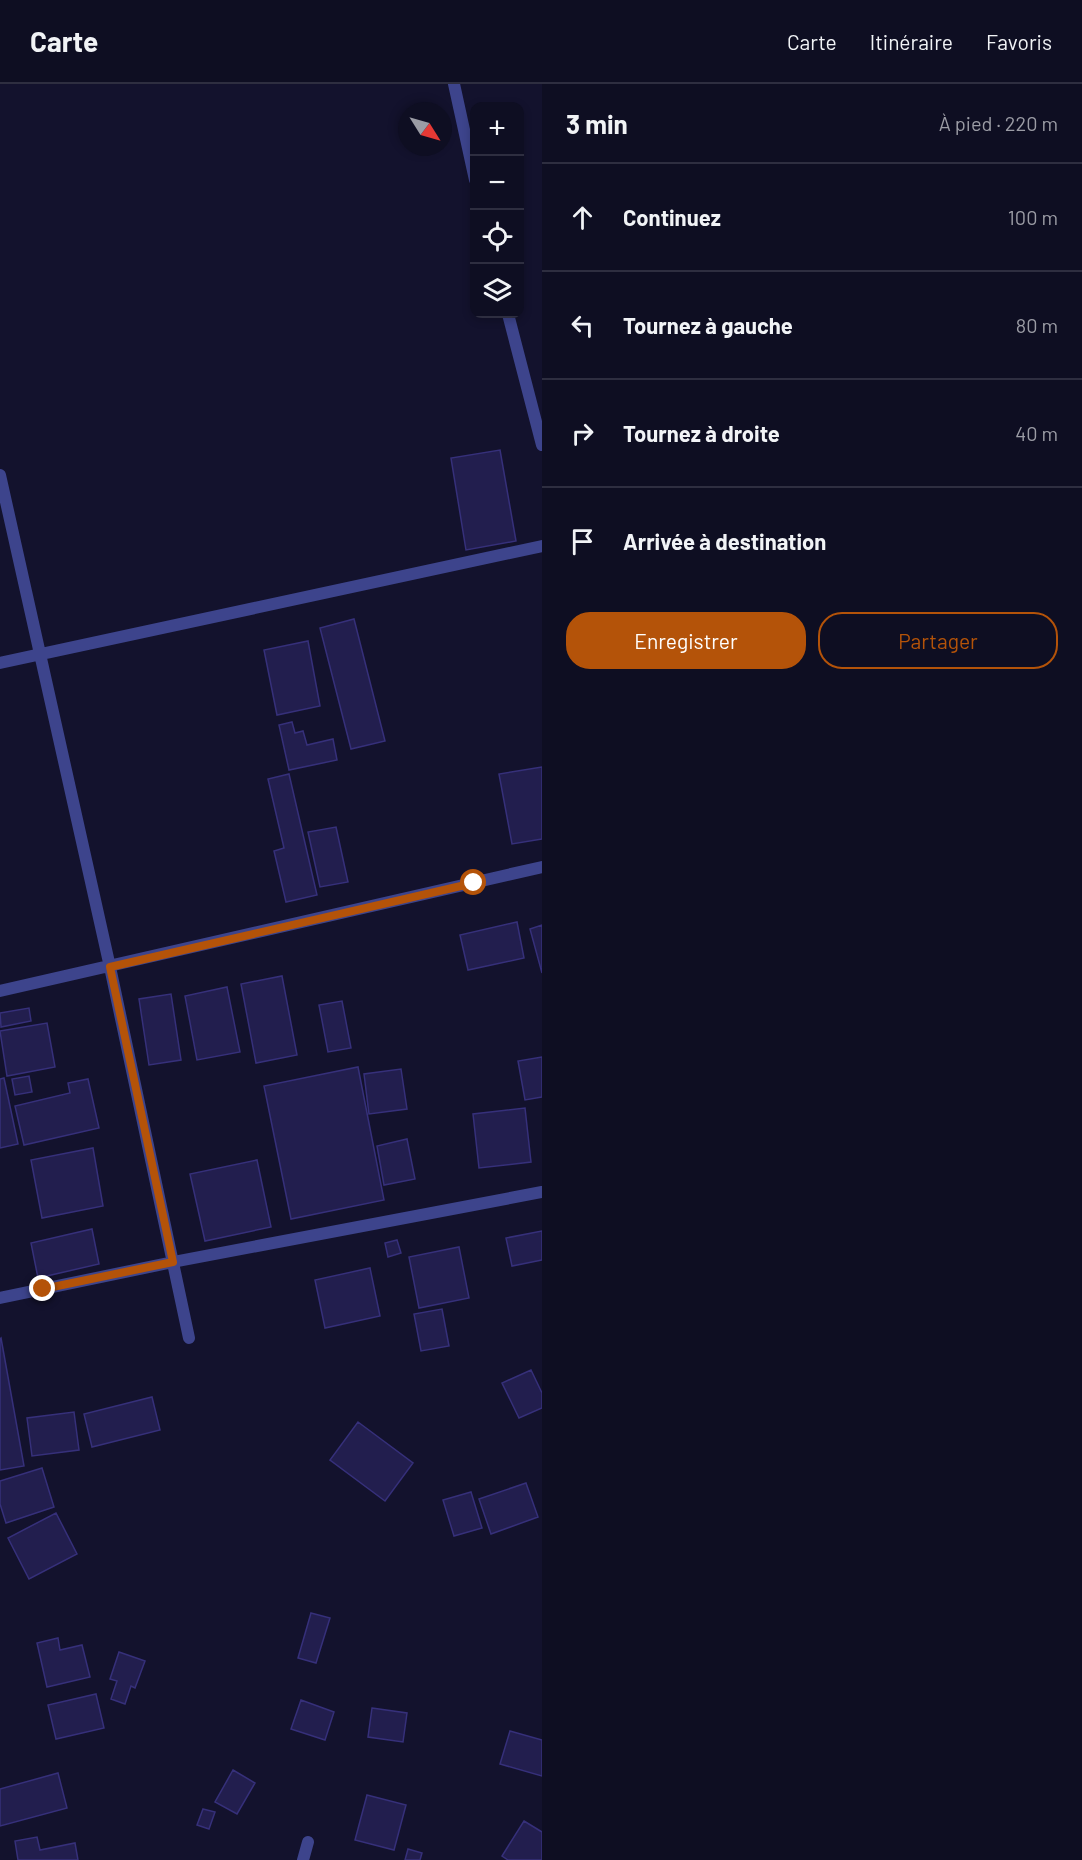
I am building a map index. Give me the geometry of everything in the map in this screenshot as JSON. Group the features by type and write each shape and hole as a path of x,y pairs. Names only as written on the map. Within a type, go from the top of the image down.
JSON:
{"street":[{"path":"454,84 470,161"},
{"path":"509,318 542,445"},
{"path":"0,475 110,967 189,1338"},
{"path":"0,663 542,546"},
{"path":"0,991 542,867"},
{"path":"0,1298 173,1262 542,1192"},
{"path":"303,1860 308,1842"}],"building":[{"path":"500,450 516,541 466,550 451,458"},
{"path":"354,619 385,741 351,749 320,628"},
{"path":"308,641 320,706 277,715 264,650"},
{"path":"292,722 295,733 303,731 307,745 333,739 337,760 289,770 279,725"},
{"path":"542,767 542,839 512,844 499,774"},
{"path":"289,774 317,895 286,902 274,851 284,848 268,779"},
{"path":"336,827 348,882 320,887 308,832"},
{"path":"517,922 524,958 468,970 460,935"},
{"path":"542,925 542,973 530,929"},
{"path":"282,976 297,1055 256,1063 241,984"},
{"path":"227,987 240,1052 197,1060 185,996"},
{"path":"171,994 181,1060 149,1065 139,999"},
{"path":"342,1001 351,1048 328,1052 319,1005"},
{"path":"29,1008 31,1021 1,1027 0,1013"},
{"path":"47,1023 55,1067 7,1076 0,1031"},
{"path":"542,1057 542,1097 525,1100 518,1061"},
{"path":"358,1067 384,1200 291,1219 264,1086"},
{"path":"401,1069 407,1109 369,1114 364,1074"},
{"path":"29,1076 32,1092 15,1095 12,1079"},
{"path":"4,1078 18,1144 0,1148 0,1079"},
{"path":"88,1079 99,1128 24,1145 15,1106 70,1093 68,1083"},
{"path":"525,1108 531,1162 479,1168 473,1114"},
{"path":"407,1139 415,1179 384,1185 377,1146"},
{"path":"93,1148 103,1206 42,1218 31,1160"},
{"path":"257,1160 271,1227 205,1241 190,1174"},
{"path":"92,1229 99,1264 38,1278 31,1243"},
{"path":"542,1231 542,1260 512,1266 506,1238"},
{"path":"397,1240 401,1253 388,1257 385,1243"},
{"path":"459,1247 469,1298 419,1308 409,1257"},
{"path":"370,1268 380,1316 325,1328 315,1280"},
{"path":"442,1309 449,1346 421,1351 414,1314"},
{"path":"0,1339 24,1466 0,1470"},
{"path":"531,1370 542,1393 542,1408 519,1418 502,1383"},
{"path":"152,1397 160,1430 92,1447 84,1414"},
{"path":"74,1412 79,1450 32,1456 27,1418"},
{"path":"358,1422 413,1463 385,1501 330,1460"},
{"path":"42,1468 54,1507 6,1523 0,1504 0,1481"},
{"path":"526,1483 538,1517 491,1534 479,1499"},
{"path":"471,1492 482,1528 454,1536 443,1500"},
{"path":"56,1513 77,1554 29,1579 8,1538"},
{"path":"311,1613 330,1618 316,1663 298,1658"},
{"path":"58,1638 60,1650 82,1645 90,1677 47,1687 37,1643"},
{"path":"119,1652 145,1661 135,1688 131,1686 125,1704 111,1699 117,1681 110,1679"},
{"path":"96,1694 104,1728 56,1739 48,1705"},
{"path":"301,1700 334,1712 325,1740 291,1729"},
{"path":"372,1708 407,1713 403,1742 368,1737"},
{"path":"510,1731 542,1740 542,1776 500,1764"},
{"path":"233,1770 255,1783 237,1814 215,1802"},
{"path":"58,1773 67,1808 0,1826 0,1789"},
{"path":"367,1795 406,1805 394,1850 355,1840"},
{"path":"203,1809 215,1812 209,1829 197,1825"},
{"path":"524,1821 542,1832 542,1860 508,1860 502,1856"},
{"path":"37,1837 40,1850 75,1843 78,1860 18,1860 15,1841"},
{"path":"408,1849 422,1853 420,1860 405,1860"}],"route":[{"path":"43,1289 173,1262 110,967 474,883"}]}
